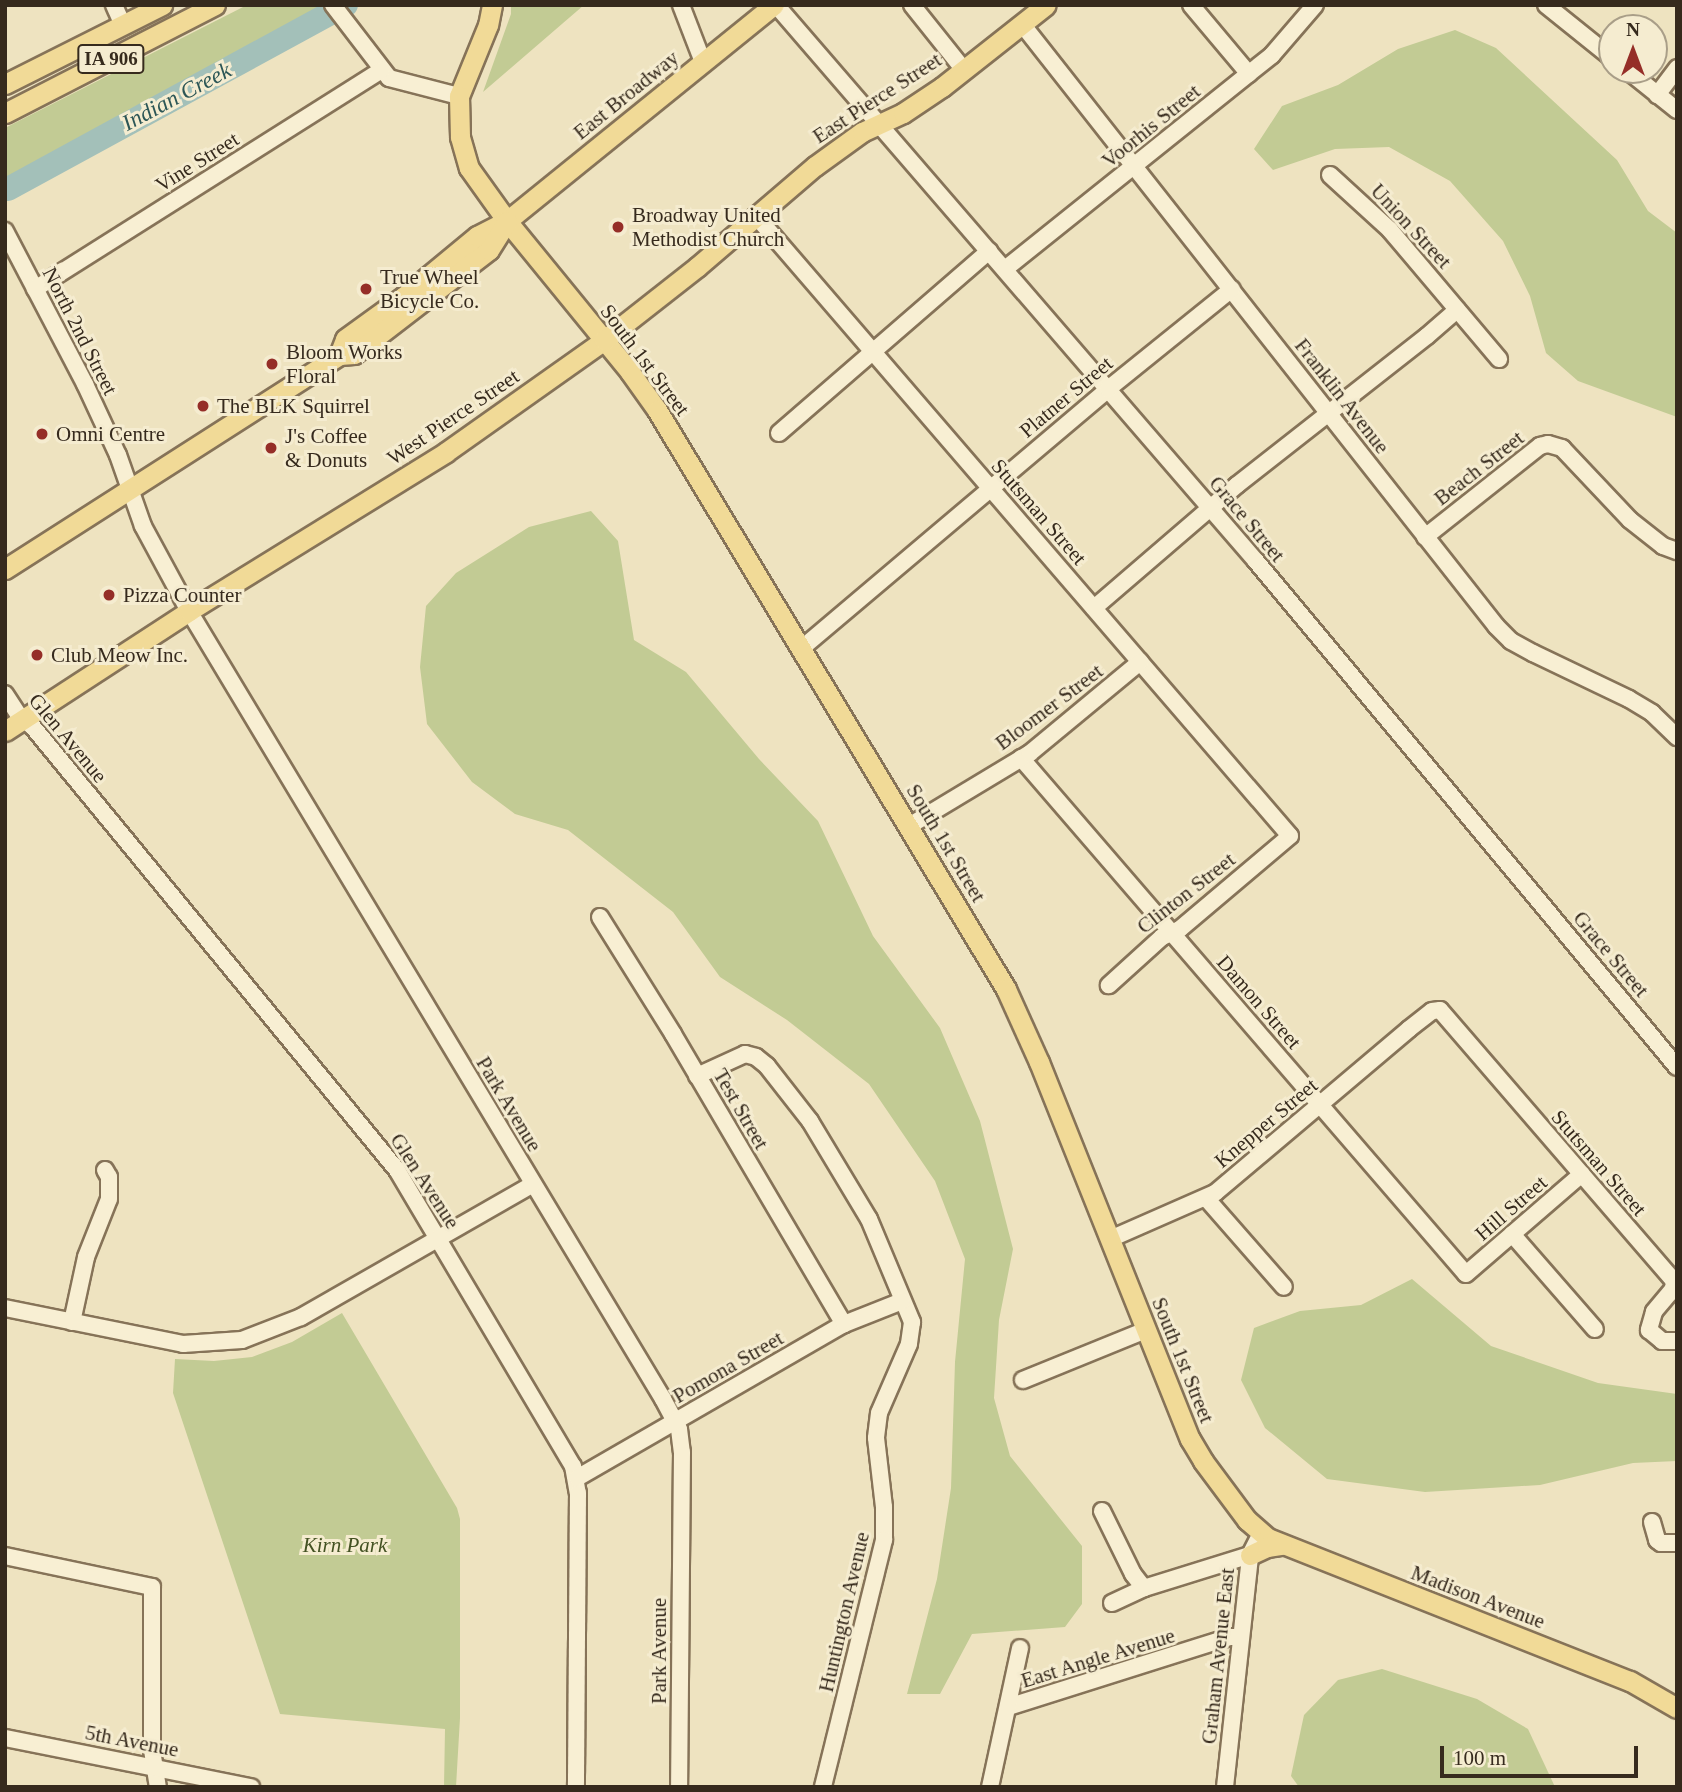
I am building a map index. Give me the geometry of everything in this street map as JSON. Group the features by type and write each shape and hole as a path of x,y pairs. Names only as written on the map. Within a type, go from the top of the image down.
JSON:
{"main road":[{"name":"IA 906","path":"5,84 162,5"},
{"name":"IA 906","path":"5,113 215,5"},
{"path":"459,96 488,25 492,5"},
{"name":"East Broadway","path":"5,569 339,355 354,354 414,312 489,250 507,221 775,5"},
{"name":"East Pierce Street","path":"604,340 815,166 879,124 922,100 1046,5"},
{"name":"South 1st Street","path":"459,96 460,137 467,162 507,221 657,410 1006,989 1190,1439 1247,1520 1261,1533"},
{"name":"West Pierce Street","path":"5,731 189,611 446,453 604,340"},
{"name":"Madison Avenue","path":"1261,1533 1282,1545 1618,1676 1677,1708"},
{"path":"1250,1555 1267,1547 1282,1545"}],"street":[{"path":"114,5 123,25"},
{"path":"681,5 703,62"},
{"name":"Grace Street","path":"775,5 1211,508 1677,1067"},
{"path":"912,5 963,69"},
{"path":"1191,5 1249,74"},
{"name":"Voorhis Street","path":"1005,270 1249,74 1280,47 1315,5"},
{"path":"1546,5 1598,47"},
{"path":"336,10 382,70 402,84 459,96"},
{"name":"Franklin Avenue","path":"1022,24 1496,626 1511,640 1652,713 1677,737"},
{"path":"1657,95 1677,68"},
{"name":"Vine Street","path":"35,289 382,70"},
{"path":"1644,84 1677,110"},
{"name":"Union Street","path":"1330,175 1390,230 1499,359"},
{"name":"Stutsman Street","path":"756,216 1290,836"},
{"name":"North 2nd Street","path":"5,231 85,384 131,489"},
{"path":"779,433 989,251"},
{"name":"Platner Street","path":"802,649 1108,389 1232,289"},
{"path":"1094,608 1211,508 1457,310"},
{"name":"Beach Street","path":"1425,537 1540,446 1548,444 1562,448 1630,520 1663,546 1677,551"},
{"name":"Park Avenue","path":"131,489 144,526 189,611 675,1422 682,1452 679,1787"},
{"name":"Bloomer Street","path":"909,826 1021,758 1140,662"},
{"name":"Glen Avenue","path":"5,694 385,1154 567,1455 577,1478 576,1787"},
{"name":"Damon Street","path":"1021,758 1466,1274"},
{"name":"Clinton Street","path":"1109,985 1162,937 1172,932 1290,836"},
{"name":"Test Street","path":"600,917 844,1324"},
{"name":"Stutsman Street","path":"1432,1011 1440,1010 1674,1281 1673,1289 1654,1312 1649,1329 1662,1341 1677,1341"},
{"name":"Knepper Street","path":"1110,1239 1206,1198 1229,1183 1432,1011"},
{"name":"Huntington Avenue","path":"697,1076 745,1054 756,1056 767,1066 810,1121 869,1219 912,1322 912,1333 884,1398 876,1438 884,1507 884,1540 823,1787"},
{"path":"72,1322 89,1249 109,1199 109,1177 105,1170"},
{"name":"Hill Street","path":"1466,1274 1582,1174"},
{"path":"5,1308 183,1344 242,1340 300,1317 533,1184"},
{"path":"1206,1198 1283,1287"},
{"path":"1512,1234 1595,1329"},
{"name":"Pomona Street","path":"577,1478 844,1324 902,1301"},
{"path":"1023,1380 1146,1330"},
{"path":"1102,1511 1133,1574 1144,1588"},
{"path":"1653,1522 1657,1540 1661,1543 1677,1544"},
{"name":"Graham Avenue East","path":"1225,1787 1250,1555 1261,1533"},
{"path":"1112,1603 1144,1588 1250,1555"},
{"path":"5,1556 152,1587 152,1750 158,1787"},
{"name":"East Angle Avenue","path":"1008,1707 1230,1637 1240,1637"},
{"path":"990,1787 1020,1648"},
{"name":"5th Avenue","path":"5,1738 251,1787"}],"green space":[{"path":"247,5 339,5 16,193 5,174 5,128"},
{"path":"511,5 584,5 483,92 511,14"},
{"path":"1455,30 1496,48 1617,160 1648,211 1677,233 1677,417 1578,381 1546,353 1530,296 1503,241 1450,181 1389,147 1335,149 1273,170 1254,149 1282,106 1338,85 1398,49"},
{"path":"591,511 618,541 634,640 686,672 759,759 818,821 873,936 940,1028 980,1121 1013,1249 999,1320 994,1398 1010,1456 1082,1546 1082,1604 1065,1627 972,1634 940,1694 907,1694 937,1579 951,1488 955,1362 965,1259 935,1181 869,1084 787,1020 720,977 673,912 568,830 515,814 472,782 427,724 420,667 426,606 456,573 529,527"},
{"path":"1412,1279 1491,1346 1598,1383 1677,1394 1677,1461 1633,1463 1540,1485 1425,1492 1327,1479 1265,1428 1241,1380 1254,1328 1300,1311 1361,1305"},
{"name":"Kirn Park","path":"342,1313 457,1508 460,1519 460,1718 456,1787 444,1787 445,1729 280,1714 173,1393 175,1359 214,1361 252,1357 292,1342"},
{"path":"1382,1669 1477,1699 1528,1729 1555,1787 1299,1787 1291,1776 1304,1715 1338,1680"}],"waterway":[{"name":"Indian Creek","path":"8,189 346,5"}],"place":[{"name":"Broadway United Methodist Church","path":"618,227"},
{"name":"True Wheel Bicycle Co.","path":"366,289"},
{"name":"Bloom Works Floral","path":"272,364"},
{"name":"The BLK Squirrel","path":"203,406"},
{"name":"Omni Centre","path":"42,434"},
{"name":"J's Coffee & Donuts","path":"271,448"},
{"name":"Pizza Counter","path":"109,595"},
{"name":"Club Meow Inc.","path":"37,655"}]}
